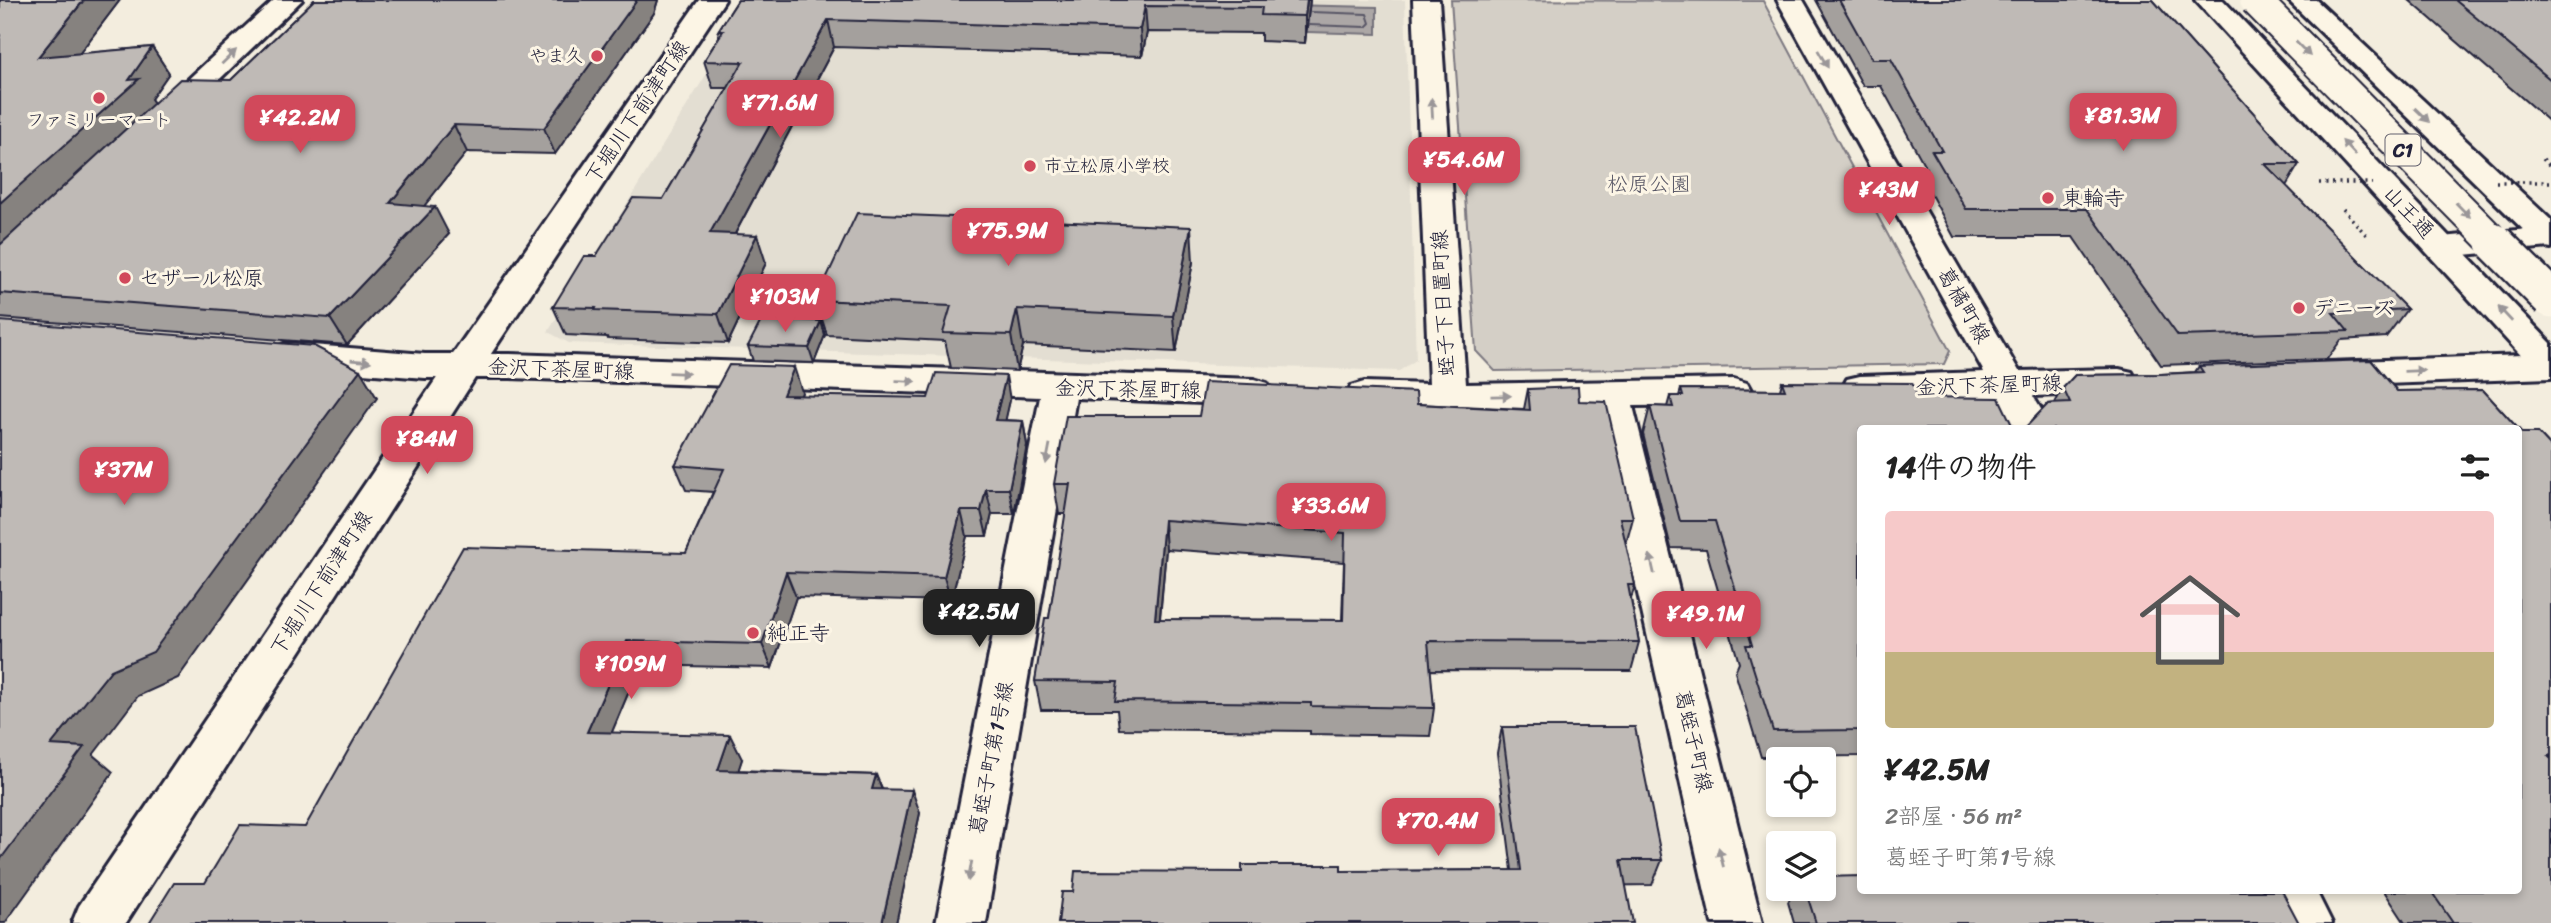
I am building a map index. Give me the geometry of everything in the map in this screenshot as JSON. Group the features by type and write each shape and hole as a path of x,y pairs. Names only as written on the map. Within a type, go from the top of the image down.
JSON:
{"main road":[{"path":"145,135 289,0"},
{"name":"下堀川下前津町線","path":"97,923 464,366 712,0"},
{"name":"蛭子下日置町線","path":"1426,0 1448,397"},
{"name":"葛橘町線","path":"1790,0 2032,425"},
{"name":"山王通","path":"2208,0 2551,365"},
{"name":"C1","path":"2255,0 2551,299"},
{"path":"2301,0 2551,237"},
{"path":"2442,247 2551,237"},
{"name":"金沢下茶屋町線","path":"259,353 425,366 1282,393"},
{"path":"2300,375 2551,365"},
{"name":"金沢下茶屋町線","path":"1831,389 2151,380"},
{"name":"葛蛭子町第1号線","path":"961,923 1060,387"},
{"path":"1338,394 1448,397 1763,391"},
{"name":"葛蛭子町線","path":"1612,395 1737,923"},
{"path":"2291,894 2307,923"}],"path":[{"path":"2543,159 2551,167"}],"shaded area":[{"name":"市立松原小学校","path":"752,0 1405,0 1416,360 1399,371 569,343 548,332"}],"green space":[{"name":"松原公園","path":"1451,0 1763,1 1950,351 1944,364 1495,371 1476,351"}],"water":[{"path":"1241,4 1377,7 1377,34 1238,30"}],"building":[{"path":"0,0 84,0 38,57 152,47 129,80 139,79 0,203"},
{"path":"314,0 637,0 544,128 454,125 390,203 435,207 330,318 0,293 0,245 180,79 231,80"},
{"path":"738,0 1307,0 1305,16 1261,15 1262,7 1145,6 1140,29 828,20 710,233 757,235 718,314 553,307 584,256 596,256 633,198 663,199 743,62 704,61 723,31 718,31"},
{"path":"1839,0 2153,0 2299,164 2265,164 2407,309 2333,313 2348,331 2178,336 2087,209 1966,209 1932,151 1942,151 1891,59 1872,59"},
{"path":"2455,0 2551,0 2551,80"},
{"path":"857,213 1191,227 1173,316 1017,309 1011,335 943,333 951,306 816,300"},
{"path":"762,319 821,321 809,348 748,346"},
{"path":"0,321 314,346 360,370 153,652 111,670 51,745 84,747 0,860"},
{"path":"2371,360 2397,391 2483,390 2515,425 2028,425 2048,404 2070,403 2063,388 2075,375 2203,372 2199,366"},
{"path":"729,365 794,367 783,395 928,398 936,373 1006,376 995,420 1023,421 1009,489 986,489 981,511 961,511 944,577 786,572 762,644 627,641 587,732 730,735 718,770 876,775 872,789 912,790 882,923 149,923 174,883 205,883 240,825 305,827 463,547 686,553 724,469 675,465"},
{"path":"1205,382 1416,392 1417,404 1530,410 1528,389 1578,387 1579,401 1606,402 1633,518 1620,518 1635,585 1628,585 1639,642 1428,641 1434,708 1311,706 1311,703 1115,701 1118,682 1035,681 1045,618 1049,618 1070,484 1054,484 1066,416 1199,416","holes":["1164,520 1345,533 1343,620 1155,619"]},
{"path":"1782,382 1912,383 1918,397 1999,398 2012,425 1857,425 1857,730 1773,731 1746,645 1752,645 1715,521 1680,521 1650,406 1673,407 1670,396 1683,396 1681,389 1785,390"},
{"path":"2522,433 2538,433 2551,447 2551,755 2548,756 2551,759 2551,923 2453,923 2433,894 2522,894"},
{"path":"1502,727 1635,727 1662,860 1621,860 1633,923 1058,923 1062,892 1073,892 1075,871 1242,872 1242,865 1341,865 1341,871 1521,870"},
{"path":"1857,876 1857,894 2284,894 2299,923 1816,923 1809,901 1836,901 1836,877"}],"place":[{"name":"やま久","path":"597,56"},
{"name":"ファミリーマート","path":"99,98"},
{"name":"市立松原小学校","path":"1030,166"},
{"name":"東輪寺","path":"2048,198"},
{"name":"セザール松原","path":"125,278"},
{"name":"デニーズ","path":"2299,308"},
{"name":"純正寺","path":"753,633"}]}
